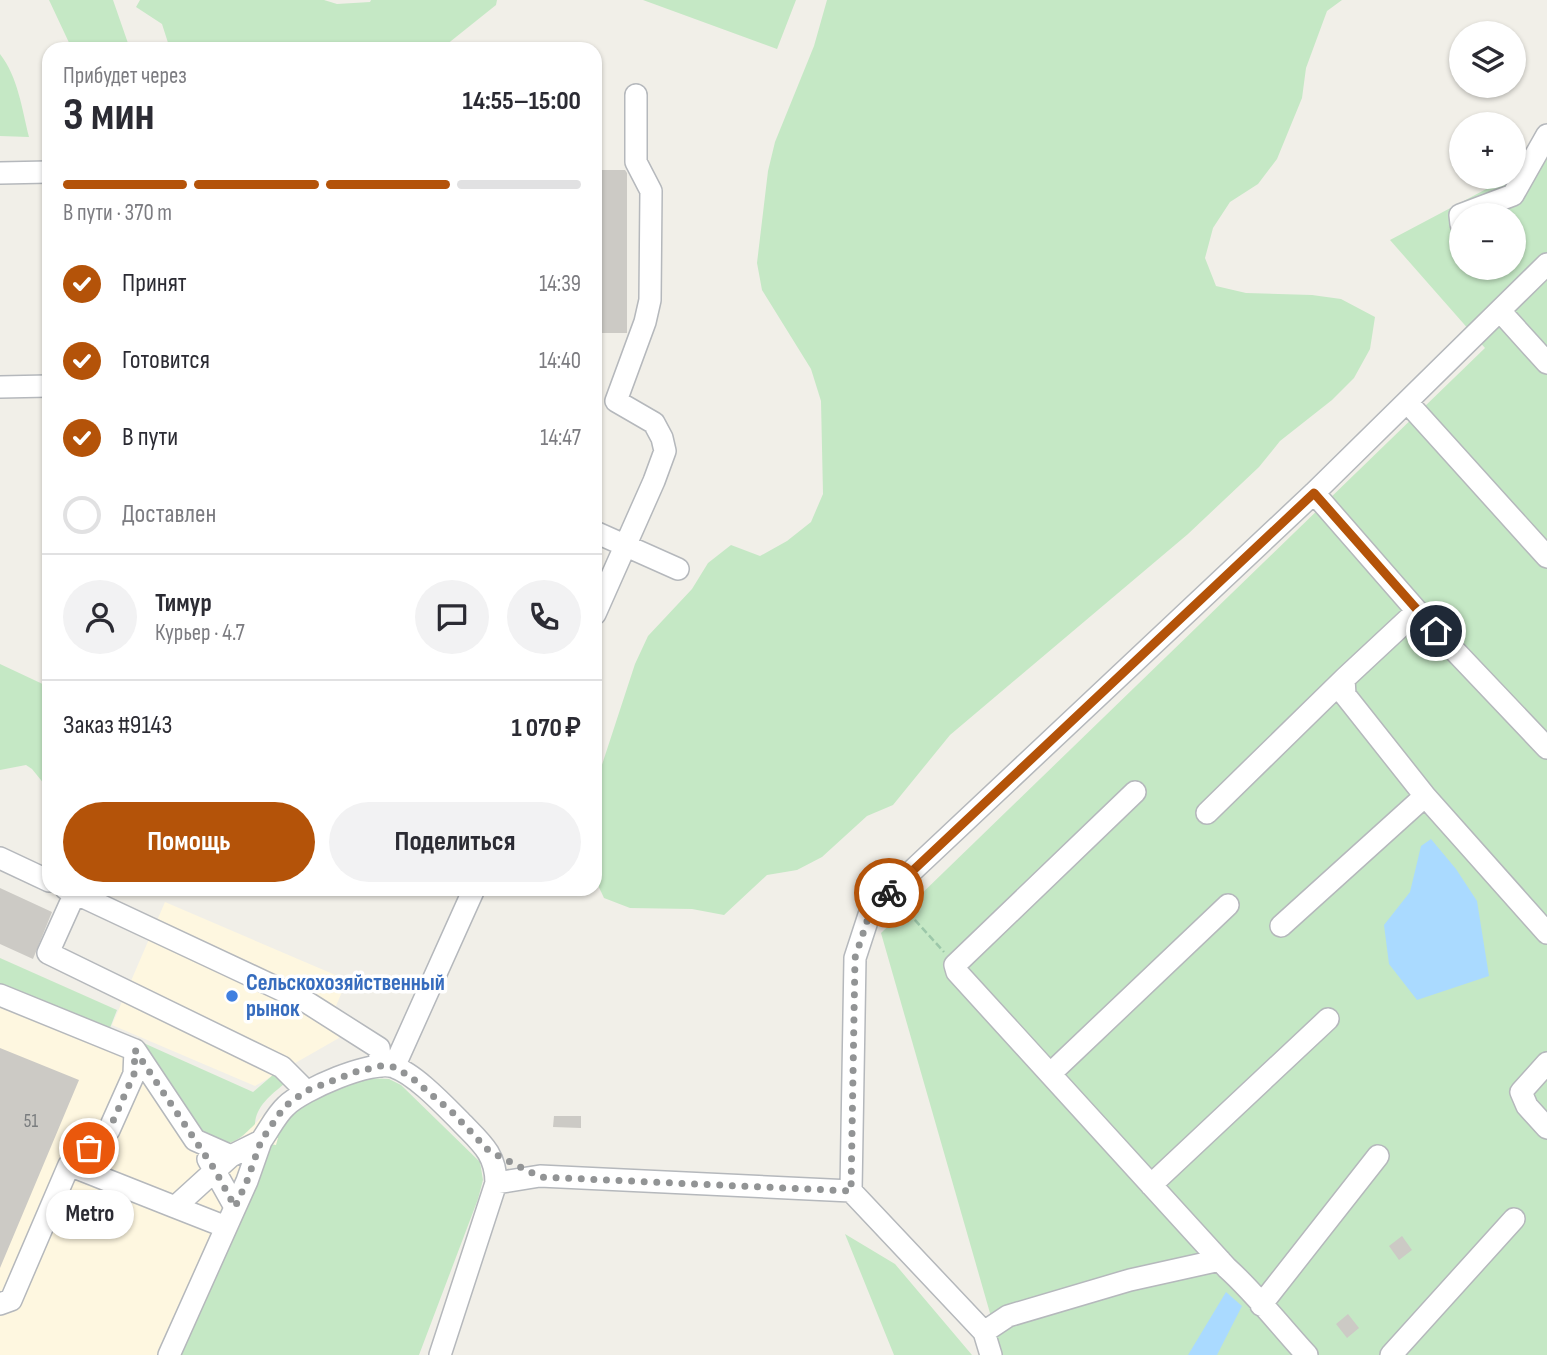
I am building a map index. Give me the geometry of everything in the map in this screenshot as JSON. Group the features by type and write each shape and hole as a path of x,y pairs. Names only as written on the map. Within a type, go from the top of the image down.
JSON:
{"street":[{"path":"602,598 665,451 663,438 654,423 616,401 645,323 650,300 652,191 636,162 636,95"},
{"path":"1492,203 1513,195 1547,135"},
{"path":"0,173 42,172"},
{"path":"851,1191 855,958 869,915 896,886 1314,493 1547,264"},
{"path":"1500,311 1547,363"},
{"path":"0,387 42,386"},
{"path":"1407,402 1547,557"},
{"path":"1314,493 1417,611 1547,748"},
{"path":"602,535 678,569"},
{"path":"1207,813 1417,611"},
{"path":"1344,679 1345,695 1429,801"},
{"path":"1135,792 955,965 957,972 1220,1260 1250,1288 1261,1305 1307,1355"},
{"path":"1281,926 1425,796 1547,933"},
{"path":"0,858 42,878"},
{"path":"69,896 48,953 282,1067 306,1091"},
{"path":"82,896 305,1001 379,1048 387,1066"},
{"path":"387,1066 471,896"},
{"path":"1050,1074 1228,905"},
{"path":"0,995 135,1050 215,1170 235,1207"},
{"path":"1151,1185 1328,1019"},
{"path":"0,1304 11,1300 69,1165 109,1130 134,1074 135,1050"},
{"path":"1547,1063 1521,1092 1527,1106 1547,1128"},
{"path":"169,1355 247,1181 261,1141 284,1107 306,1091 355,1072 387,1066 411,1077 453,1113 489,1151 540,1177"},
{"path":"195,1140 231,1156"},
{"path":"175,1207 231,1156 261,1141"},
{"path":"440,1355 496,1184 496,1169 489,1151"},
{"path":"1261,1305 1378,1156"},
{"path":"69,1165 226,1227"},
{"path":"496,1184 540,1177 851,1191 984,1332 991,1355"},
{"path":"1391,1355 1514,1219"},
{"path":"984,1332 1008,1316 1130,1280 1220,1260"}],"path":[{"path":"896,886 905,909 955,965"}],"shaded area":[{"name":"Сельскохозяйственный рынок","path":"165,902 347,980 333,1013 339,1038 255,1086 112,1025"},
{"path":"0,989 142,1047 238,1141 272,1106 278,1138 276,1145 269,1144 181,1355 0,1355"}],"green space":[{"path":"49,0 113,0 128,42 69,42"},
{"path":"140,0 324,0 337,4 371,0 497,0 496,5 450,42 168,42 162,24 136,7"},
{"path":"643,0 796,0 777,49"},
{"path":"827,0 1342,0 1327,11 1306,68 1302,98 1277,159 1258,184 1230,202 1213,228 1205,258 1216,286 1246,293 1312,295 1341,299 1375,317 1370,349 1354,378 1332,400 1280,441 1259,467 1188,534 950,735 893,805 867,816 822,857 797,870 767,875 724,915 692,909 630,908 604,898 602,894 602,765 635,664 648,636 692,589 708,563 731,545 760,556 787,541 811,522 823,494 821,401 811,369 762,290 757,263 768,171 775,142 814,46"},
{"path":"0,54 15,83 29,137 0,136"},
{"path":"1547,157 1547,1355 1002,1355 881,933 1485,348 1390,240 1449,209 1449,280 1526,280 1526,203 1460,203 1486,189 1526,189 1526,168"},
{"path":"0,664 42,684 42,781 26,765 0,770"},
{"path":"0,958 117,1010 110,1028 253,1092 274,1074 284,1084 265,1101 255,1124 245,1134 225,1144 210,1144 142,1047 0,989"},
{"path":"366,1078 389,1079 401,1085 480,1162 483,1180 478,1199 419,1355 181,1355 269,1144 276,1145 278,1138 274,1136 281,1120 320,1095"},
{"path":"845,1234 895,1264 972,1355 894,1355"}],"water":[{"path":"1431,839 1456,869 1477,901 1489,976 1417,1000 1389,964 1384,925 1410,892 1421,846"},
{"path":"1226,1292 1242,1306 1217,1355 1188,1355"}],"building":[{"path":"602,170 625,170 627,173 627,333 602,333"},
{"path":"0,888 52,912 33,959 0,944"},
{"path":"0,1048 79,1080 0,1268"},
{"path":"554,1116 581,1116 581,1128 553,1127"},
{"path":"1402,1236 1412,1250 1399,1260 1389,1246"},
{"path":"1348,1314 1359,1328 1347,1338 1336,1324"}],"way so far":[{"path":"89,1148 109,1130 134,1074 135,1050 215,1170 235,1207 261,1141 284,1107 306,1091 355,1072 381,1066 394,1067 411,1077 453,1113 489,1151 540,1177 851,1191 855,958 869,915 889,893"}],"place":[{"name":"Сельскохозяйственный рынок","path":"232,996"},
{"name":"Metro","path":"89,1148"}],"route":[{"path":"889,893 1314,493 1436,631"}]}
